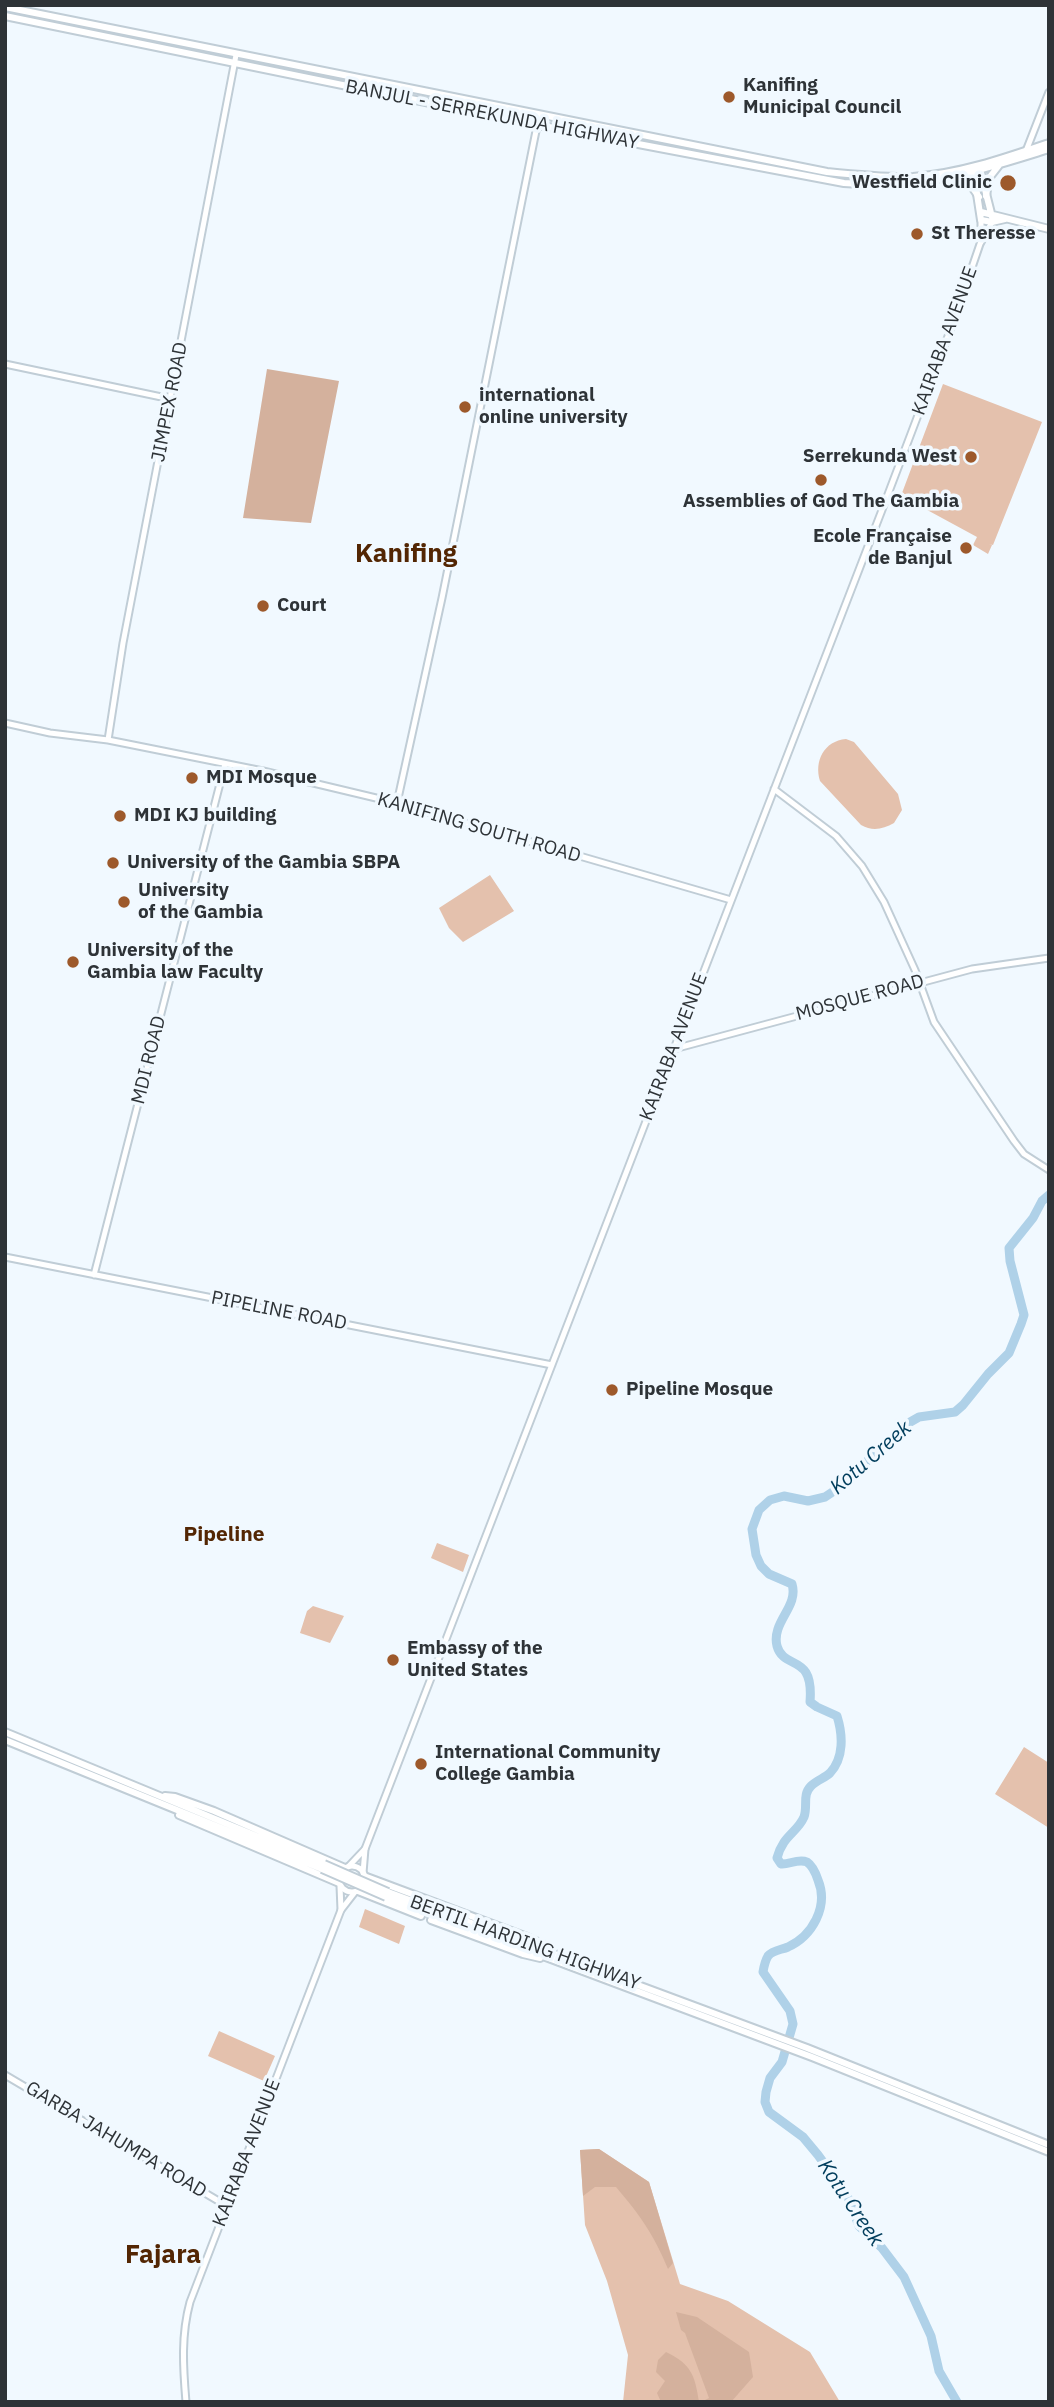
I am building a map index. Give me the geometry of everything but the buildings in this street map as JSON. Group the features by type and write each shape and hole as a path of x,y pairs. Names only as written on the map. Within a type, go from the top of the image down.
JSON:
{"main road":[{"name":"BANJUL - SERREKUNDA HIGHWAY","path":"5,7 538,125 844,183 905,185 955,177 976,168"},
{"name":"BANJUL - SERREKUNDA HIGHWAY","path":"5,16 827,172 912,177 976,168"},
{"path":"976,168 1049,143"},
{"path":"976,168 1000,164 1049,149"},
{"path":"955,177 970,184 982,196 989,178 1000,164"},
{"name":"KAIRABA AVENUE","path":"976,168 982,196 992,218"},
{"name":"KAIRABA AVENUE","path":"981,220 982,196"},
{"path":"981,212 992,218"},
{"path":"981,220 1005,219 1049,229"},
{"name":"BERTIL HARDING HIGHWAY","path":"5,1732 424,1907 785,2043 1049,2152"},
{"name":"BERTIL HARDING HIGHWAY","path":"5,1740 161,1799"},
{"path":"161,1799 175,1797 214,1811 346,1867"},
{"path":"161,1799 170,1810 207,1828 340,1885"},
{"path":"357,1891 523,1954 552,1956 549,1947 527,1937 364,1874"},
{"name":"BERTIL HARDING HIGHWAY","path":"797,2048 1049,2145"}],"street":[{"name":"JIMPEX ROAD","path":"108,740 123,643 236,59"},
{"path":"1026,151 1049,92"},
{"path":"397,803 442,598 539,116"},
{"name":"KAIRABA AVENUE","path":"365,1849 889,492 992,218"},
{"name":"KAIRABA AVENUE","path":"981,220 981,244"},
{"path":"5,364 171,399"},
{"name":"KANIFING SOUTH ROAD","path":"5,723 50,733 108,740 397,803 731,900"},
{"name":"MDI ROAD","path":"94,1275 225,764"},
{"path":"774,789 836,836 862,866 884,902 934,1022 972,1076 1000,1124 1024,1154 1049,1170"},
{"name":"MOSQUE ROAD","path":"674,1049 972,969 1049,958"},
{"name":"PIPELINE ROAD","path":"5,1257 552,1365"},
{"path":"341,1910 339,1875 365,1849"},
{"path":"341,1910 364,1884 365,1849"},
{"path":"346,1867 356,1867 364,1874"},
{"path":"340,1885 347,1892 357,1891"},
{"name":"KAIRABA AVENUE","path":"186,2402 183,2359 186,2318 341,1910"},
{"name":"GARBA JAHUMPA ROAD","path":"5,2075 227,2206"}],"shaded area":[{"path":"267,369 339,381 311,523 243,518"},
{"name":"Serrekunda West","path":"943,384 1042,422 993,545 989,544 992,545 988,554 973,545 977,537 918,505 919,501 902,493"},
{"path":"846,739 854,742 898,794 902,810 894,823 878,829 861,825 820,781 818,766 822,753 832,744"},
{"path":"490,875 514,911 463,942 449,928 439,908"},
{"path":"437,1543 469,1555 463,1572 431,1558"},
{"path":"313,1606 344,1616 330,1643 300,1633 307,1611"},
{"path":"1024,1747 1049,1763 1049,1828 995,1794"},
{"path":"365,1909 405,1926 399,1944 359,1927"},
{"path":"219,2031 275,2056 264,2081 208,2056"},
{"path":"599,2149 649,2182 680,2284 728,2301 810,2352 840,2402 623,2402 628,2355 607,2281 585,2225 580,2150"},
{"path":"599,2149 649,2182 673,2263 668,2269 646,2226 616,2187 595,2187 583,2196 580,2150"},
{"path":"676,2312 697,2317 749,2352 753,2377 731,2402 701,2402 709,2398"},
{"path":"666,2352 681,2361 690,2371 696,2384 699,2402 661,2402 657,2393 665,2381 656,2372 658,2360"}],"waterway":[{"name":"Kotu Creek","path":"957,2402 939,2371 931,2336 904,2277 882,2248 859,2226 847,2195 818,2155 803,2137 769,2112 765,2102 770,2078 782,2062 793,2024 790,2011 763,1972 765,1964 770,1954 788,1947 804,1936 816,1920 821,1900 818,1880 807,1862 781,1864 777,1858 786,1839 804,1817 808,1789 835,1767 841,1738 837,1716 810,1702 808,1676 803,1669 781,1654 777,1646 778,1629 792,1600 792,1584 769,1574 761,1566 756,1555 752,1529 759,1510 770,1500 784,1496 808,1501 825,1497 840,1487 905,1425 919,1417 955,1412 963,1405 1009,1353 1021,1324 1024,1315 1009,1248 1049,1195"}],"place":[{"name":"Kanifing Municipal Council","path":"729,97"},
{"name":"Westfield Clinic","path":"1008,183"},
{"name":"St Theresse","path":"917,234"},
{"name":"international online university","path":"465,407"},
{"name":"Serrekunda West","path":"971,457"},
{"name":"Assemblies of God The Gambia","path":"821,480"},
{"name":"Ecole Française de Banjul","path":"966,548"},
{"name":"Court","path":"263,606"},
{"name":"MDI Mosque","path":"192,778"},
{"name":"MDI KJ building","path":"120,816"},
{"name":"University of the Gambia SBPA","path":"113,863"},
{"name":"University of the Gambia","path":"124,902"},
{"name":"University of the Gambia law Faculty","path":"73,962"},
{"name":"Pipeline Mosque","path":"612,1390"},
{"name":"Embassy of the United States","path":"393,1660"},
{"name":"International Community College Gambia","path":"421,1764"}],"district":[{"name":"Kanifing","path":"406,554"},
{"name":"Pipeline","path":"224,1535"},
{"name":"Fajara","path":"163,2255"}]}
